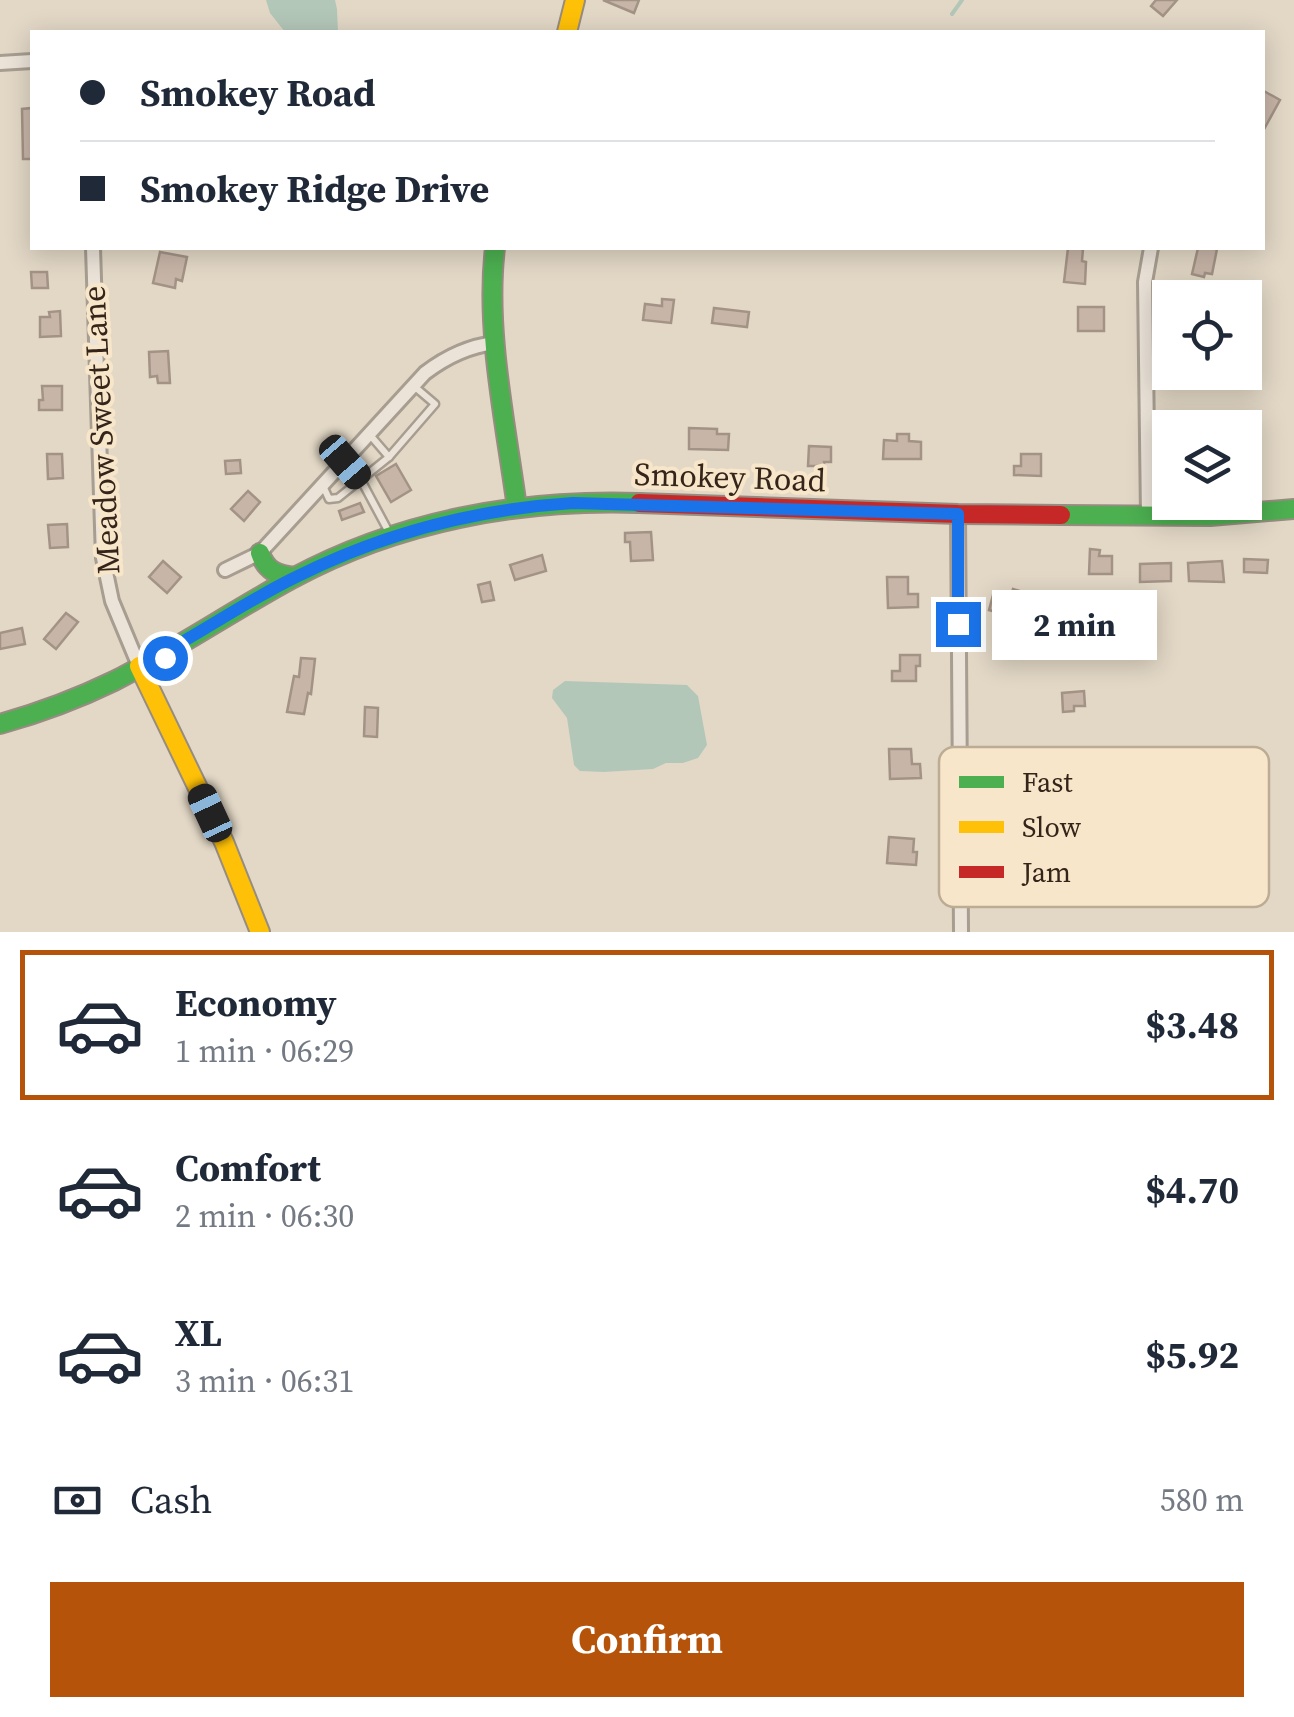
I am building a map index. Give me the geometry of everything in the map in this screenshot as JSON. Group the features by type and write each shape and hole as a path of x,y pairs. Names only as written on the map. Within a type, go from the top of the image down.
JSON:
{"street":[{"path":"568,30 576,0"},
{"path":"0,62 30,61"},
{"name":"Meadow Sweet Lane","path":"94,250 103,558 112,601 139,666"},
{"path":"494,250 490,280 495,344 516,508"},
{"path":"1148,515 1146,282 1152,250"},
{"path":"225,570 260,553 426,373 465,350 495,344"},
{"name":"Smokey Road","path":"0,724 94,690 296,577 360,548 453,519 516,508 602,502 958,514 1210,516 1294,510"},
{"path":"958,514 959,747"},
{"path":"260,553 268,570 277,576 296,577"},
{"path":"162,712 160,674 170,649"},
{"path":"139,666 224,842 260,932"},
{"path":"94,690 109,686 136,690 148,696 162,712"}],"lane":[{"path":"323,486 329,498 338,498 388,457 434,404 414,387"},
{"path":"370,435 388,457"},
{"path":"345,462 361,480 392,537"}],"shaded area":[{"path":"266,0 335,0 338,30 283,30 270,13"},
{"path":"565,681 687,685 698,696 707,745 698,758 683,763 666,763 653,769 580,771 574,765 567,718 552,698 553,690"}],"building":[{"path":"603,0 639,0 634,13"},
{"path":"1156,0 1177,0 1163,16 1151,6"},
{"path":"1265,92 1280,100 1265,128"},
{"path":"30,108 30,159 23,159 22,109"},
{"path":"1068,250 1083,250 1085,284 1064,282"},
{"path":"1198,250 1217,250 1212,274 1192,274"},
{"path":"160,252 187,257 182,281 176,279 175,288 153,283"},
{"path":"31,272 47,272 48,288 32,288"},
{"path":"662,299 674,300 671,323 643,320 645,304 662,306"},
{"path":"1078,307 1104,307 1104,331 1078,331"},
{"path":"714,308 749,312 747,327 712,323"},
{"path":"60,311 61,336 40,337 40,317"},
{"path":"168,351 170,383 158,383 157,376 150,377 149,352"},
{"path":"42,386 62,386 62,410 39,410"},
{"path":"689,428 717,429 717,434 729,434 728,450 689,449"},
{"path":"897,434 909,434 909,441 921,442 921,459 883,459 884,440 897,441"},
{"path":"809,446 831,447 831,462 808,466"},
{"path":"47,454 62,454 63,478 48,479"},
{"path":"1021,454 1041,454 1041,476 1014,475 1014,466 1021,466"},
{"path":"240,460 241,473 226,474 225,461"},
{"path":"396,464 411,490 391,502 376,476"},
{"path":"248,491 260,502 244,521 231,509"},
{"path":"360,503 364,512 342,520 339,511"},
{"path":"67,524 68,547 50,548 48,525"},
{"path":"651,532 653,560 631,561 630,542 625,542 625,533"},
{"path":"1090,549 1100,550 1099,556 1112,556 1112,574 1089,574"},
{"path":"542,555 546,571 515,580 510,565"},
{"path":"1244,559 1268,560 1267,573 1244,572"},
{"path":"163,561 181,577 167,593 149,577"},
{"path":"1222,561 1224,582 1189,581 1188,563"},
{"path":"1171,563 1171,581 1140,582 1140,564"},
{"path":"887,577 908,577 908,594 918,594 918,607 888,608"},
{"path":"490,582 494,600 482,602 478,585"},
{"path":"1013,589 1023,592 1016,620 989,610 993,595 1010,599"},
{"path":"66,613 78,622 56,649 44,639"},
{"path":"22,628 25,644 0,649 0,633"},
{"path":"900,655 920,655 916,681 892,681 892,671 900,671"},
{"path":"301,658 315,659 304,714 287,712"},
{"path":"1084,691 1085,706 1063,712 1062,693"},
{"path":"365,707 378,708 377,737 364,736"},
{"path":"889,749 911,749 912,764 920,764 921,778 890,779"},
{"path":"889,837 914,839 916,865 887,863"}],"waterway":[{"path":"952,14 962,0"}],"traffic: fast":[{"path":"495,250 495,344 517,508"},
{"path":"0,724 114,681 293,578 375,542 417,528 505,510 639,503"},
{"path":"1061,515 1210,516 1294,509"},
{"path":"260,553 273,571 295,577"}],"traffic: slow":[{"path":"568,30 575,0"},
{"path":"139,666 224,842 260,932"}],"traffic: jam":[{"path":"639,503 1061,515"}],"route":[{"path":"165,658 170,649 296,577 360,548 453,519 573,503 958,514 958,624"}]}
